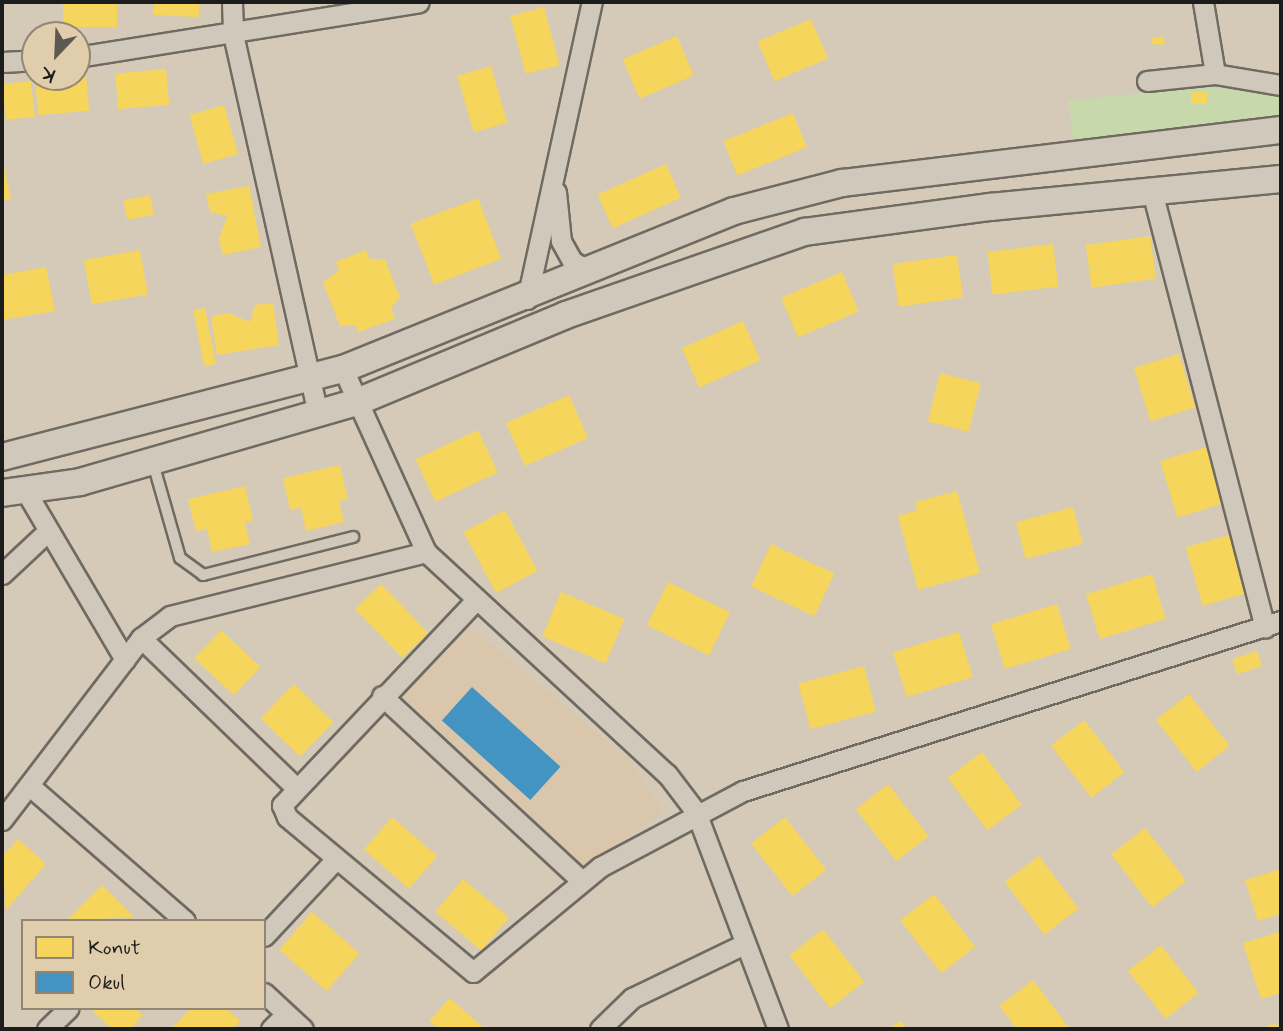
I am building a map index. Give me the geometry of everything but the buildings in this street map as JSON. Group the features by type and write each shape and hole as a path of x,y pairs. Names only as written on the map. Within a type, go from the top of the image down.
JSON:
{"main road":[{"path":"2,457 343,369 527,299 734,211 842,183 1281,130"},
{"path":"13,492 153,463 357,401 566,315 805,232 1152,191 1281,179"}],"street":[{"path":"232,2 233,34 318,413"},
{"path":"91,55 419,2"},
{"path":"527,299 592,2"},
{"path":"1203,2 1215,75"},
{"path":"2,62 21,61"},
{"path":"1147,81 1215,75 1281,85"},
{"path":"557,155 561,241 572,261 590,272"},
{"path":"475,601 294,786 282,805 287,817 473,972 582,881 696,812 743,791 1273,624 1152,191"},
{"path":"343,369 426,552 475,601 667,774 696,812 743,945 778,1029"},
{"path":"13,492 48,531 125,660"},
{"path":"2,574 48,531"},
{"path":"2,820 31,787 141,638 170,616 426,552"},
{"path":"141,638 294,786"},
{"path":"382,696 582,881"},
{"path":"31,787 174,918"},
{"path":"266,934 336,859"},
{"path":"600,1029 632,998 743,945"},
{"path":"266,995 303,1029"},
{"path":"47,1029 67,1010"},
{"path":"271,1029 286,1014"}],"lane":[{"path":"153,463 180,558 203,575 353,537"}],"shaded area":[{"path":"464,622 628,759 663,811 575,874 392,698"}],"green space":[{"path":"1204,86 1281,94 1281,122 1074,144 1068,101"}]}
